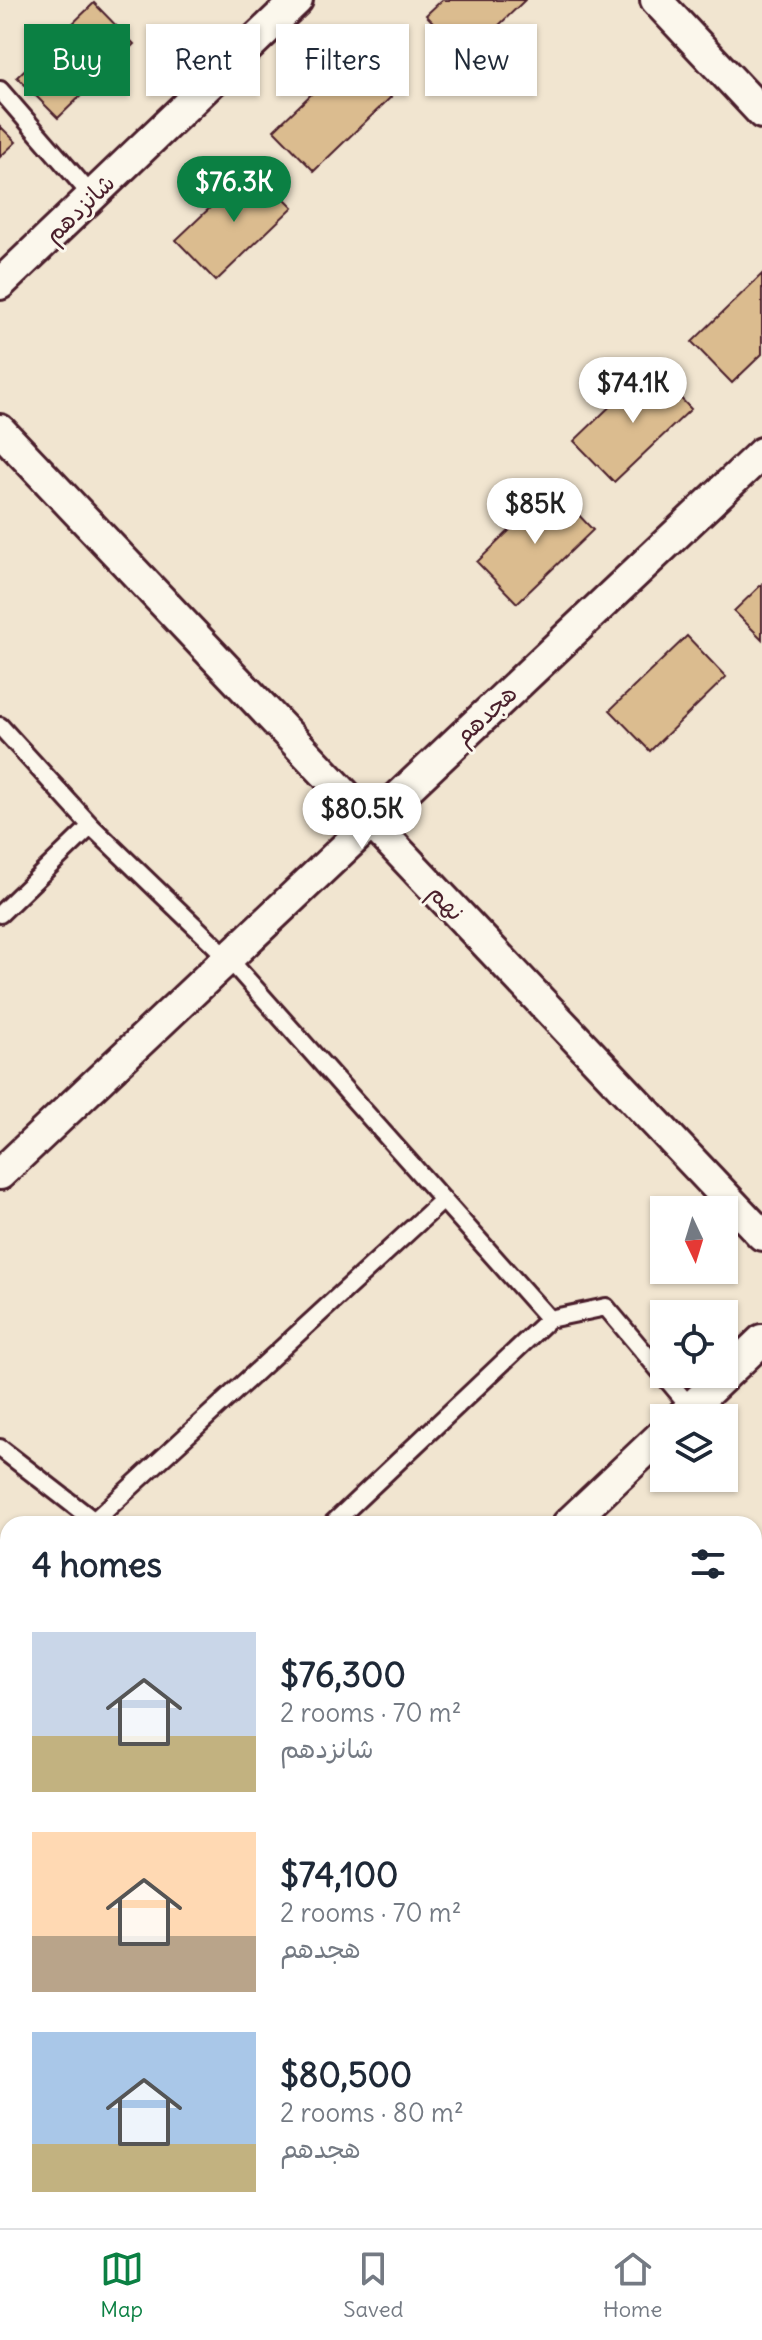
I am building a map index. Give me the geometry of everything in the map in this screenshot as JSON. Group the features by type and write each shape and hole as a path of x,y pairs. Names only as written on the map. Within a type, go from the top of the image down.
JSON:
{"street":[{"name":"شانزدهم","path":"0,284 297,0"},
{"path":"656,0 762,113"},
{"name":"نهم","path":"0,430 762,1235"},
{"name":"هجدهم","path":"0,1174 762,453"},
{"path":"694,1404 762,1340"},
{"path":"576,1516 650,1446"}],"lane":[{"path":"0,90 92,196"},
{"path":"0,726 91,826 228,958 549,1319"},
{"path":"0,914 91,826"},
{"path":"102,1516 443,1200"},
{"path":"340,1516 549,1319 606,1307 678,1404"},
{"path":"0,1448 88,1516"}],"building":[{"path":"442,0 525,0 500,24 435,24 426,15"},
{"path":"94,3 114,24 72,24"},
{"path":"24,70 24,84 17,77"},
{"path":"36,96 81,96 58,118"},
{"path":"309,96 391,97 314,171 274,130"},
{"path":"0,126 16,142 0,157"},
{"path":"253,167 293,207 216,281 176,240"},
{"path":"762,274 762,354 732,383 692,342"},
{"path":"651,367 691,409 614,482 574,441"},
{"path":"553,488 593,530 517,603 477,562"},
{"path":"762,584 762,639 734,611"},
{"path":"687,636 726,677 650,751 610,710"}]}
